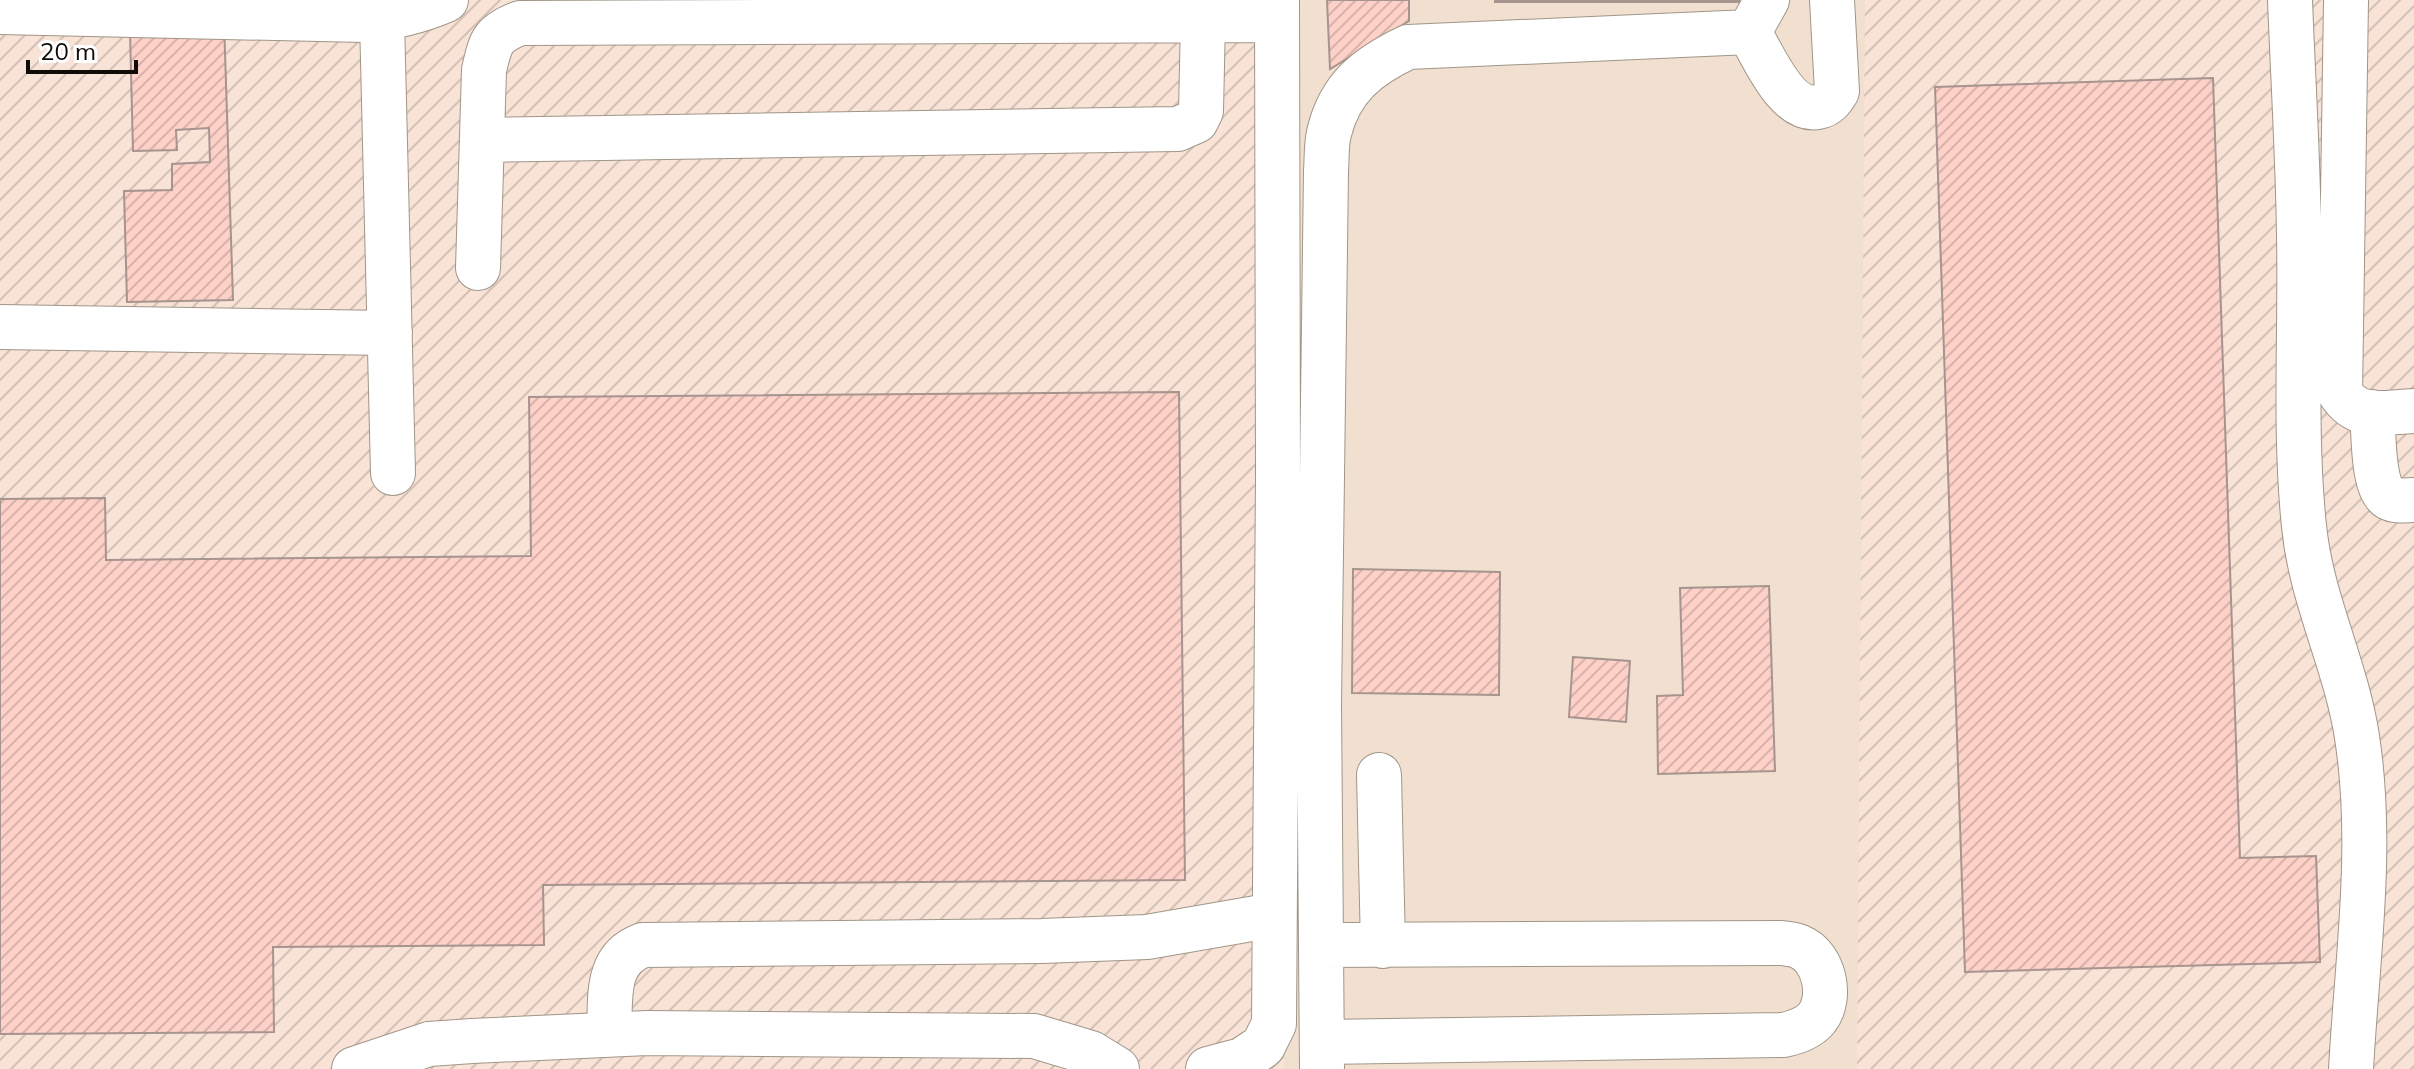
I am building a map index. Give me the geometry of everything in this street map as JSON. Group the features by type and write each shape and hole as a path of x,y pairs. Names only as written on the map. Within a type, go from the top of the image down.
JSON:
{"lane":[{"path":"0,12 382,19 417,12 446,0"},
{"path":"1321,945 1781,943 1801,947 1820,965 1824,984 1823,1003 1818,1017 1807,1026 1784,1035 1378,1056 1322,1056 1321,945 1319,705 1326,171 1329,133 1341,101 1377,62 1408,47 1758,16 1786,95 1811,108 1823,106 1832,100 1837,91 1832,0"},
{"path":"2290,0 2299,234 2300,470 2304,528 2314,587 2348,689 2357,738 2364,812 2351,1069"},
{"path":"2346,0 2340,393 2351,408 2361,412 2393,412 2378,486 2387,498 2414,500"},
{"path":"478,268 484,70 491,42 504,30 520,23 1203,20 1277,10 1278,492 1274,1024 1263,1046 1242,1060 1208,1069"},
{"path":"382,19 393,473"},
{"path":"482,140 1178,129 1196,121 1201,111 1203,20"},
{"path":"0,327 390,333"},
{"path":"1379,775 1383,946"},
{"path":"609,1034 613,977 618,962 628,950 643,945 1147,937 1274,915"},
{"path":"354,1069 429,1044 609,1034 1034,1036 1091,1053 1117,1069"}],"shaded area":[{"path":"0,0 2414,0 2414,1069 0,1069"},
{"path":"1291,0 1865,0 1857,1069 1284,1069"}],"building":[{"path":"1327,0 1409,0 1409,21 1330,69"},
{"path":"1739,0 1739,2 1495,2"},
{"path":"224,21 233,300 127,302 124,191 172,190 172,164 210,162 209,128 176,130 177,150 133,151 130,32"},
{"path":"2213,78 2240,858 2316,856 2320,962 1965,972 1935,87"},
{"path":"1179,392 1185,880 543,885 544,945 273,947 274,1032 0,1034 0,499 105,498 106,560 531,556 529,397"},
{"path":"1353,569 1500,572 1499,695 1352,693"},
{"path":"1769,586 1775,771 1658,774 1657,696 1683,695 1680,588"},
{"path":"1573,657 1630,661 1626,722 1569,717"}]}
